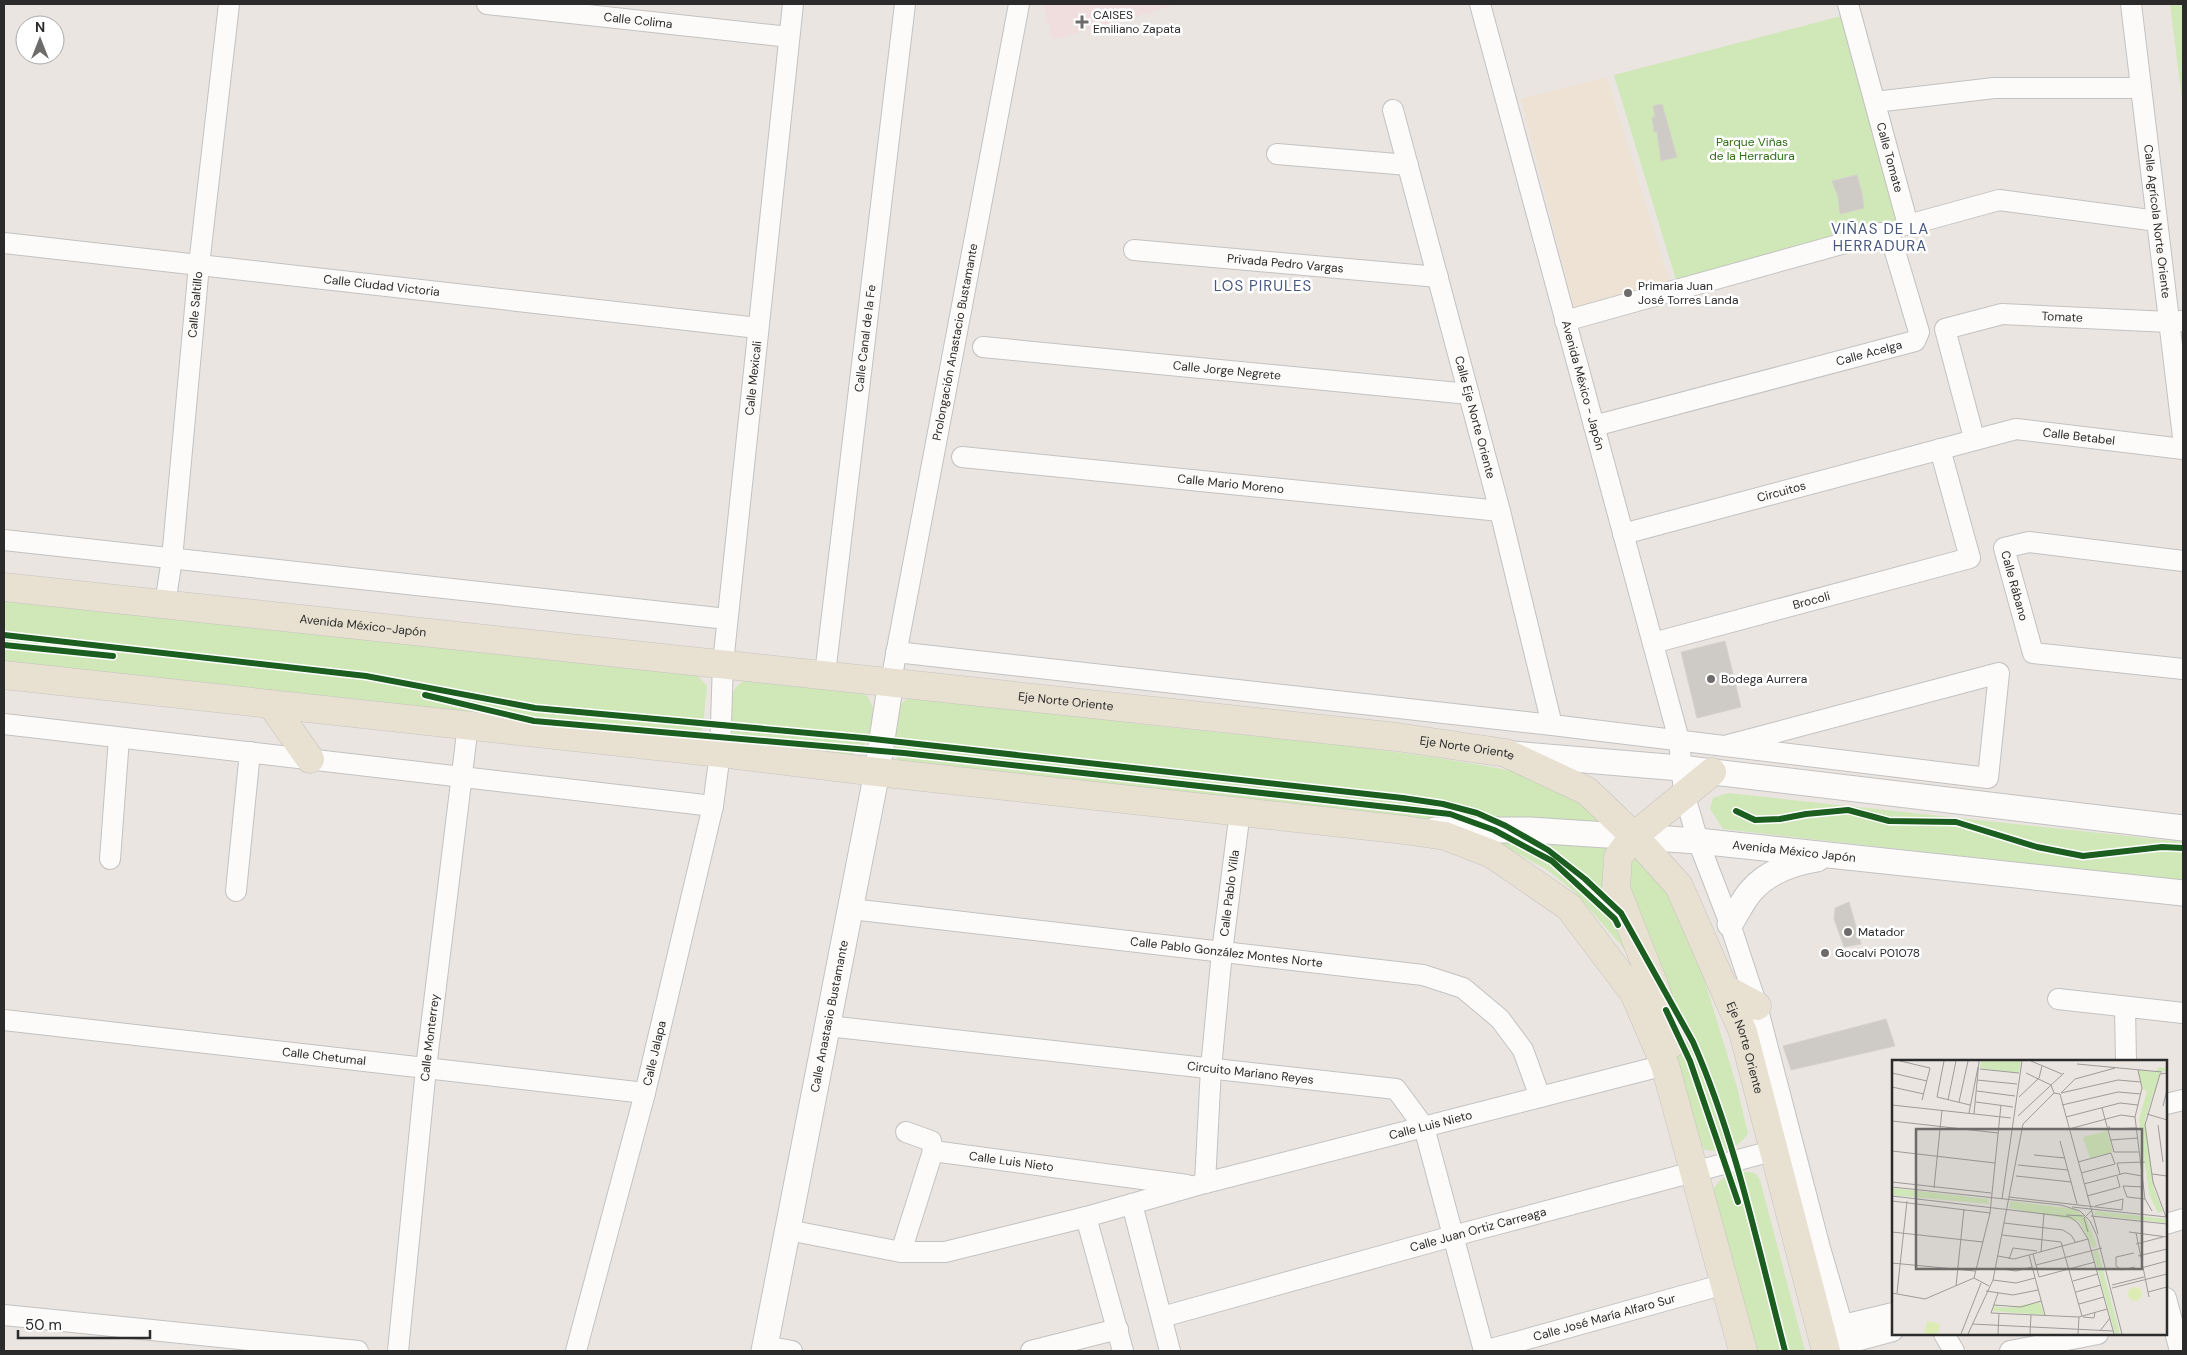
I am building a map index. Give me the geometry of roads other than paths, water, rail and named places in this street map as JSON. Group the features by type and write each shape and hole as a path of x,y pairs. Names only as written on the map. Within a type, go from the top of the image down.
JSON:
{"main road":[{"name":"Avenida México-Japón","path":"4,587 723,663"},
{"name":"Eje Norte Oriente","path":"723,663 1397,737 1506,753 1587,791 1634,836 1679,886 1743,1032 1784,1148 1794,1227 1842,1343"},
{"path":"4,675 720,752 877,772 1405,830 1445,836 1492,854 1569,906 1634,992 1665,1065 1743,1351"},
{"path":"271,704 310,759"},
{"path":"1665,1065 1673,1045 1654,984 1616,889 1618,857 1682,781 1712,772"},
{"path":"1724,988 1757,1006"},
{"path":"1794,1227 1820,1248"}],"street":[{"name":"Calle Saltillo","path":"165,604 172,559 199,265 229,4"},
{"name":"Calle Colima","path":"487,4 789,37"},
{"name":"Calle Mexicali","path":"720,752 723,663 727,620 793,4"},
{"name":"Calle Canal de la Fe","path":"826,674 905,4"},
{"name":"Prolongación Anastacio Bustamante","path":"891,681 1019,4"},
{"name":"Avenida México - Japón","path":"1480,4 1679,740 1682,781 1698,841 1730,924 1757,1006 1784,1148 1820,1248 1842,1343"},
{"name":"Calle Agrícola Norte Oriente","path":"2131,4 2157,221 2176,322 2183,438"},
{"path":"1850,8 1875,102 1994,88 2141,88"},
{"name":"Calle Tomate","path":"1875,102 1908,225 1998,200 2157,221"},
{"name":"Calle Eje Norte Oriente","path":"1393,110 1500,511 1552,725"},
{"path":"1277,154 1408,165"},
{"name":"Calle Acelga","path":"1565,321 1881,233 1891,238 1919,332 1915,341 1594,426"},
{"name":"Calle Ciudad Victoria","path":"4,243 758,328"},
{"name":"Privada Pedro Vargas","path":"1134,250 1438,277"},
{"name":"Tomate","path":"1974,438 1945,330 2002,314 2176,322"},
{"name":"Calle Jorge Negrete","path":"983,347 1469,394"},
{"name":"Calle Betabel","path":"1940,449 1974,438 2016,429 2183,449"},
{"name":"Circuitos","path":"1623,534 1940,449"},
{"name":"Brocoli","path":"1653,643 1970,558 1940,449"},
{"name":"Calle Mario Moreno","path":"962,457 1500,511"},
{"path":"4,540 727,620"},
{"name":"Calle Rábano","path":"2183,561 2028,542 2004,548 2034,653 2183,669"},
{"path":"896,652 1552,725 1988,778 1998,673 1725,746"},
{"name":"Calle Anastasio Bustamante","path":"764,1349 851,909 877,772 891,681"},
{"path":"4,724 714,806"},
{"name":"Calle Monterrey","path":"398,1351 426,1068 468,725"},
{"path":"110,859 119,738"},
{"path":"236,891 250,752"},
{"name":"Calle Jalapa","path":"576,1351 645,1093 714,806 720,752"},
{"path":"1506,753 1682,781"},
{"path":"1712,772 2183,828"},
{"name":"Calle Pablo Villa","path":"1200,1185 1222,952 1240,811"},
{"name":"Avenida México Japón","path":"1405,830 1530,830 1698,841 2183,893"},
{"path":"1730,924 1751,891 1770,874 1799,862 1837,855"},
{"name":"Calle Pablo González Montes Norte","path":"851,909 1423,975 1463,988 1500,1019 1523,1050 1540,1097"},
{"path":"2058,999 2183,1013"},
{"path":"2125,1007 2126,1060"},
{"name":"Calle Chetumal","path":"4,1020 645,1093"},
{"name":"Circuito Mariano Reyes","path":"828,1026 1396,1089 1424,1127 1484,1351"},
{"name":"Calle Luis Nieto","path":"788,1230 902,1252 945,1252 1086,1218 1200,1185 1665,1065"},
{"path":"2167,1104 2183,1100"},
{"path":"902,1252 933,1151 931,1142 906,1132"},
{"name":"Calle Juan Ortiz Carreaga","path":"1162,1317 1453,1236 1784,1148"},
{"name":"Calle Luis Nieto","path":"933,1151 1200,1185"},
{"path":"1132,1204 1170,1351"},
{"path":"1086,1218 1123,1351"},
{"path":"2167,1224 2183,1219"},
{"name":"Calle José María Alfaro Sur","path":"1484,1351 1725,1284"},
{"path":"2167,1301 2180,1345"},
{"path":"1842,1343 1892,1314"},
{"path":"4,1315 358,1351"},
{"path":"1031,1351 1118,1329"},
{"path":"1842,1343 1892,1331"},
{"path":"1945,1335 1954,1351"},
{"path":"2010,1351 2093,1335"},
{"path":"764,1349 792,1351"}],"place":[{"name":"CAISES Emiliano Zapata","path":"1082,22"},
{"name":"Primaria Juan José Torres Landa","path":"1628,293"},
{"name":"Bodega Aurrera","path":"1711,679"},
{"name":"Matador","path":"1848,932"},
{"name":"Gocalvi P01078","path":"1825,953"}],"district":[{"name":"VIÑAS DE LA HERRADURA","path":"1880,238"},
{"name":"LOS PIRULES","path":"1263,286"}],"park label":[{"name":"Parque Viñas de la Herradura","path":"1752,149"}]}
